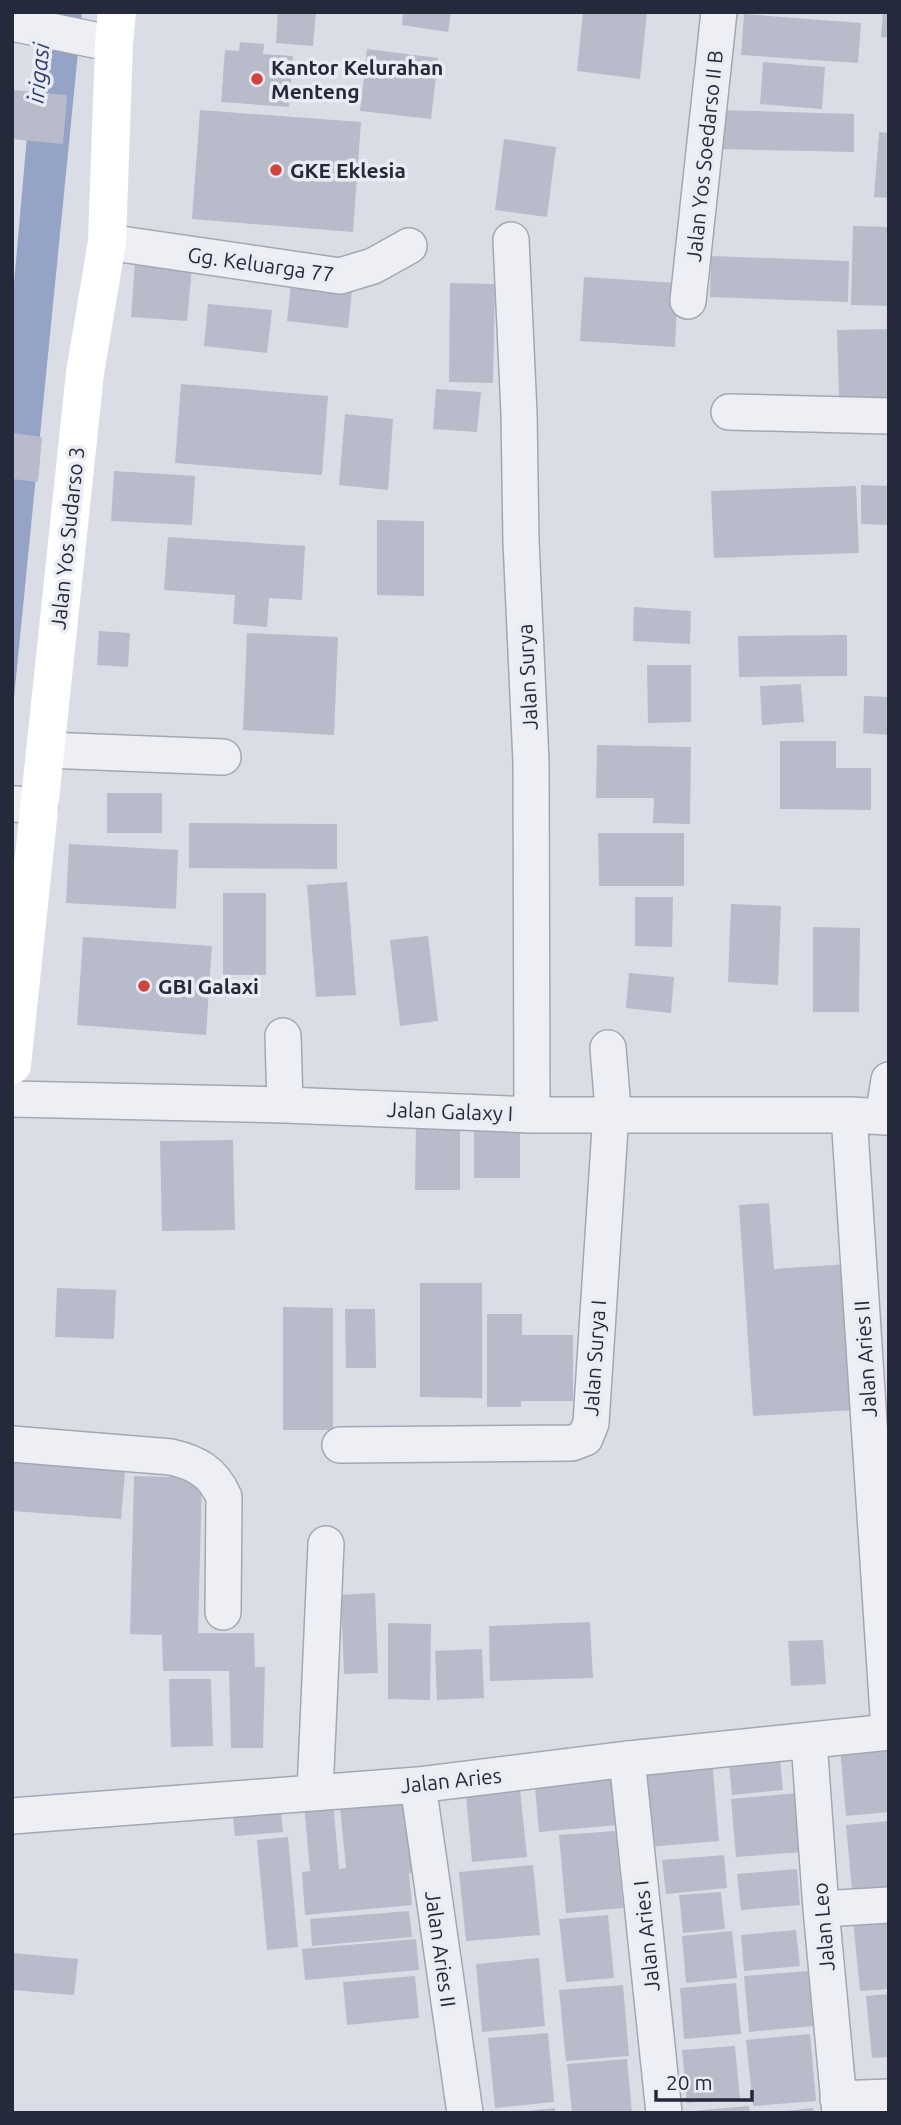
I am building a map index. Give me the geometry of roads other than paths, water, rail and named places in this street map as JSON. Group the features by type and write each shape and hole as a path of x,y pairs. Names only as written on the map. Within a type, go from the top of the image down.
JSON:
{"street":[{"name":"Jalan Yos Soedarso II B","path":"688,300 719,12"},
{"path":"24,25 103,32"},
{"name":"Jalan Yos Sudarso 3","path":"12,1065 28,805 46,750 85,373 107,242 103,32"},
{"name":"Jalan Surya","path":"511,240 531,762 531,1098"},
{"name":"Gg. Keluarga 77","path":"107,242 340,276 373,266 409,246"},
{"path":"729,412 889,416"},
{"path":"46,750 223,757"},
{"name":"Jalan Galaxy I","path":"12,1099 285,1074 531,1098 610,1084 879,1106"},
{"name":"Jalan Surya I","path":"340,1445 572,1443 586,1438 590,1423 610,1084"},
{"name":"Jalan Aries II","path":"879,1106 889,1731"},
{"path":"12,1444 171,1457 192,1462 208,1472 218,1483 224,1497 223,1612"},
{"path":"315,1792 326,1544"},
{"name":"Jalan Aries","path":"12,1816 418,1785 889,1731"},
{"name":"Jalan Leo","path":"809,1741 839,2106"},
{"name":"Jalan Aries I","path":"627,1759 664,2113"},
{"name":"Jalan Aries II","path":"418,1785 465,2113"},
{"path":"821,1909 889,1905"},
{"path":"839,2106 889,2097"}],"water":[{"name":"irigasi","path":"38,12 82,12 12,718 12,306"}],"place":[{"name":"Kantor Kelurahan Menteng","path":"257,79"},
{"name":"GKE Eklesia","path":"276,170"},
{"name":"GBI Galaxi","path":"144,986"}]}
